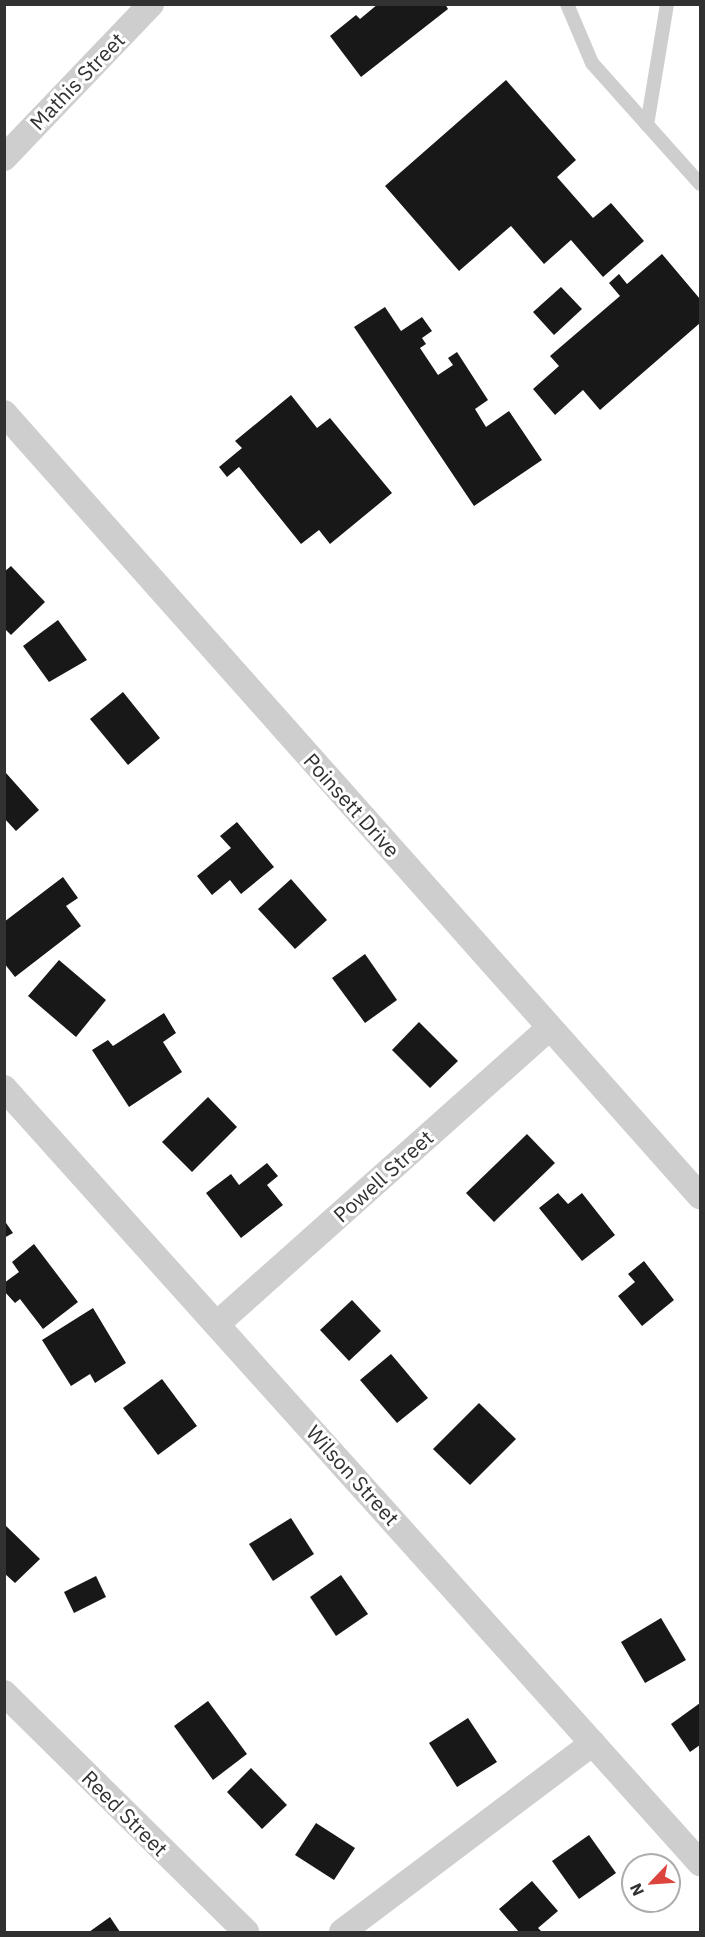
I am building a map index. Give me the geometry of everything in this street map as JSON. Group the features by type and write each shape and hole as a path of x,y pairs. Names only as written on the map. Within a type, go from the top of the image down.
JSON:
{"street":[{"name":"Mathis Street","path":"4,158 151,4"},
{"name":"Poinsett Drive","path":"4,413 700,1196"},
{"name":"Powell Street","path":"218,1324 549,1028"},
{"name":"Wilson Street","path":"4,1088 700,1863"},
{"name":"Reed Street","path":"4,1693 246,1932"},
{"path":"342,1932 593,1743"}],"lane":[{"path":"567,4 592,63 700,184"},
{"path":"647,125 667,4"}],"building":[{"path":"378,4 445,4 448,9 361,77 330,36 356,15 360,19"},
{"path":"506,80 576,160 557,177 593,218 611,203 644,241 603,277 571,240 544,264 511,226 459,271 385,186"},
{"path":"662,254 700,299 700,323 600,410 583,390 555,415 533,389 559,366 550,356 620,296 609,283 619,274 627,284"},
{"path":"561,287 582,309 554,335 533,312"},
{"path":"385,307 401,331 422,317 432,331 422,338 426,344 420,348 438,375 453,365 448,358 457,352 488,400 475,409 486,427 509,411 542,460 474,506 354,327"},
{"path":"291,395 317,428 330,418 392,493 330,544 319,530 301,544 239,467 227,477 219,467 242,448 235,441"},
{"path":"11,566 45,602 11,635 4,628 4,572"},
{"path":"58,620 87,660 49,682 23,646"},
{"path":"123,692 160,738 128,765 90,719"},
{"path":"6,773 39,810 16,831 4,818"},
{"path":"237,822 274,867 241,894 230,880 212,895 197,876 231,848 220,836"},
{"path":"63,877 78,898 66,906 81,926 15,977 4,963 4,922"},
{"path":"291,879 327,920 295,949 258,909"},
{"path":"365,954 397,1000 365,1023 332,978"},
{"path":"59,960 106,1000 76,1037 28,996"},
{"path":"164,1013 176,1033 163,1042 182,1072 129,1107 92,1050 108,1040 113,1046"},
{"path":"419,1022 458,1061 430,1088 392,1050"},
{"path":"208,1097 237,1127 192,1172 162,1142"},
{"path":"527,1134 555,1163 494,1222 466,1193"},
{"path":"267,1163 278,1176 267,1185 283,1205 241,1238 206,1193 231,1174 239,1185"},
{"path":"558,1193 568,1204 582,1193 615,1235 582,1261 539,1208"},
{"path":"4,1220 13,1233 4,1238"},
{"path":"34,1244 78,1302 43,1329 20,1299 15,1303 4,1291 4,1283 19,1272 12,1262"},
{"path":"644,1261 674,1300 642,1326 618,1296 635,1282 628,1274"},
{"path":"352,1300 381,1331 349,1361 320,1330"},
{"path":"93,1308 126,1363 95,1383 90,1374 71,1386 42,1340"},
{"path":"391,1354 428,1398 397,1423 360,1380"},
{"path":"162,1379 197,1426 158,1455 123,1408"},
{"path":"479,1403 516,1439 470,1485 433,1449"},
{"path":"291,1518 314,1554 273,1581 249,1544"},
{"path":"4,1524 40,1559 15,1583 4,1573"},
{"path":"341,1575 368,1614 336,1636 310,1597"},
{"path":"96,1576 106,1597 74,1613 64,1592"},
{"path":"661,1618 686,1660 645,1683 621,1642"},
{"path":"208,1701 247,1754 213,1780 174,1726"},
{"path":"700,1703 700,1745 690,1752 671,1724"},
{"path":"468,1718 497,1762 457,1787 429,1743"},
{"path":"251,1768 287,1805 262,1829 227,1792"},
{"path":"316,1823 355,1848 334,1880 295,1855"},
{"path":"589,1835 616,1873 579,1899 552,1861"},
{"path":"532,1881 558,1911 538,1928 542,1932 519,1932 499,1909"},
{"path":"110,1917 120,1932 89,1932"}]}
